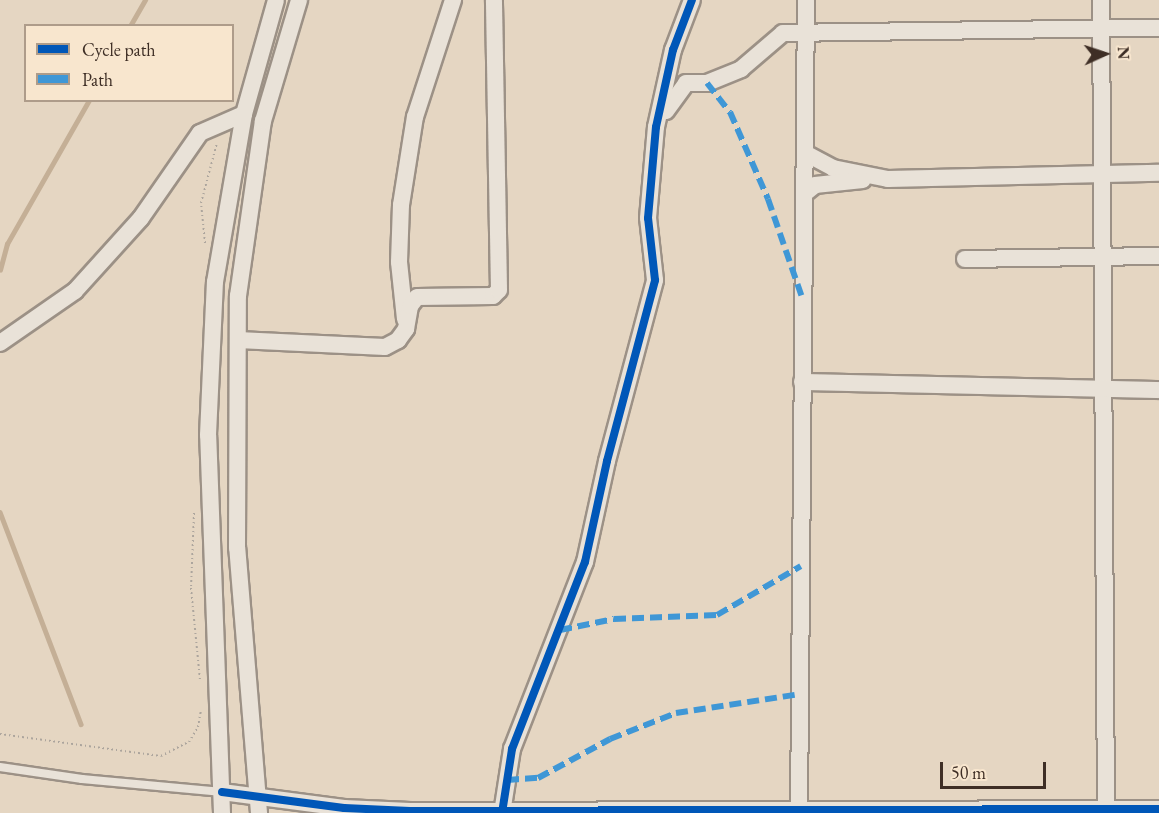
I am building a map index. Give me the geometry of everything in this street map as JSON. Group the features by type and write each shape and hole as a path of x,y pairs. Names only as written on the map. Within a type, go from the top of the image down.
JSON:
{"street":[{"path":"222,813 208,435 215,282 244,114 276,0"},
{"path":"259,806 237,548 238,296 263,121 299,0"},
{"path":"406,329 399,262 401,205 415,117 453,0"},
{"path":"238,340 385,347 398,340 406,329 410,306 417,297 493,296 501,283 494,0"},
{"path":"502,812 512,749 585,562 608,460 655,280 648,218 656,128 673,50 692,0"},
{"path":"799,811 806,0"},
{"path":"1101,0 1106,810"},
{"path":"656,128 676,92 686,83 707,83 733,73 783,33 1159,28"},
{"path":"0,343 75,291 141,218 200,133 244,114"},
{"path":"805,153 833,168 888,179"},
{"path":"804,194 815,185 888,179 1159,173"},
{"path":"965,259 1159,256"},
{"path":"802,382 1159,390"},
{"path":"222,792 259,806 502,812 1159,809"}],"lane":[{"path":"0,767 82,779 222,792"}],"path":[{"path":"206,248 201,202 223,123"},
{"path":"194,506 191,588 200,681"},
{"path":"0,734 161,756 189,742 198,727 203,704"}],"waterway":[{"path":"131,24 145,0"},
{"path":"0,270 7,244 88,102"},
{"path":"0,512 81,724"}],"marked path":[{"path":"707,83 730,112 768,199 803,300"},
{"path":"560,630 614,619 717,615 801,566"},
{"path":"507,780 538,778 610,739 676,713 800,694"}],"cycle path":[{"path":"502,813 512,749 585,562 607,461 655,280 648,218 656,127 673,50 692,0"},
{"path":"222,792 344,808 410,811 1159,809"}]}
